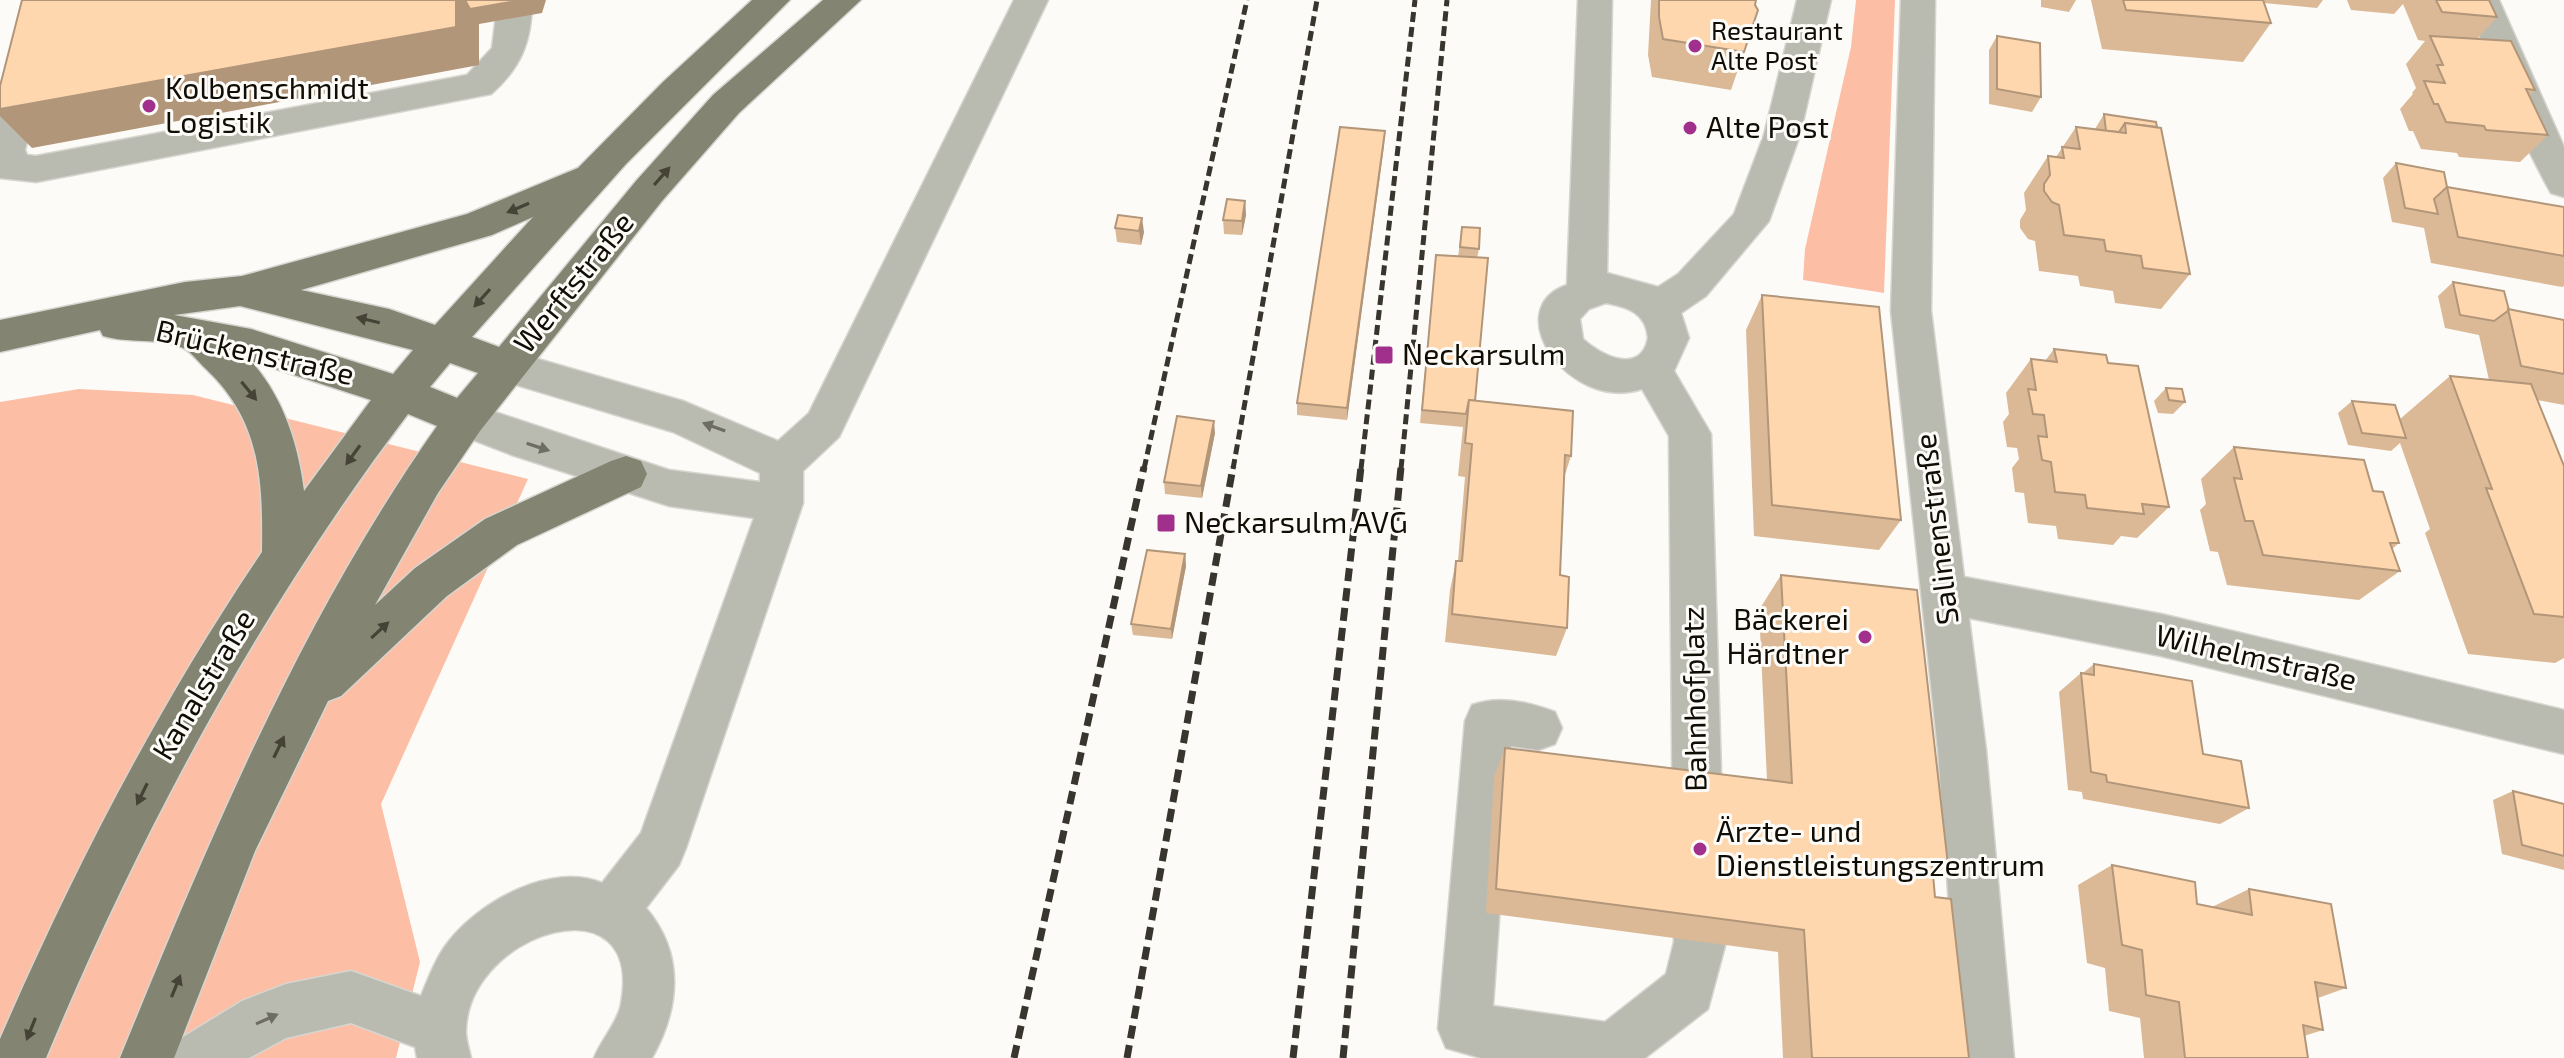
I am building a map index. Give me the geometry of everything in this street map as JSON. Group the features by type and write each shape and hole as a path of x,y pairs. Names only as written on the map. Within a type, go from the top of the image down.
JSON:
{"main road":[{"name":"Werftstraße","path":"442,344 590,177 699,66 773,0"},
{"name":"Werftstraße","path":"507,366 649,191 726,104 844,0"},
{"path":"240,291 478,225 590,177"},
{"name":"Brückenstraße","path":"63,323 185,297 240,291 389,325 507,366"},
{"path":"0,336 63,323"},
{"name":"Brückenstraße","path":"63,323 146,326 195,334 350,373 465,419"},
{"path":"195,334 254,395 276,446 285,496 284,552"},
{"name":"Kanalstraße","path":"19,1058 51,980 159,759 284,552 401,394 442,344"},
{"path":"147,1058 234,840 366,576 423,480 507,366"},
{"path":"302,702 431,582 501,532 626,474"}],"street":[{"path":"42,0 7,150 12,168 36,169 478,85 502,66 515,29 515,0"},
{"path":"612,912 661,848 781,483 824,425 1031,0"},
{"path":"1587,291 1600,205 1589,152 1595,0"},
{"path":"1657,308 1692,285 1754,213 1782,135 1814,0"},
{"name":"Salinenstraße","path":"1918,0 1911,311 1946,593 1987,1058"},
{"path":"2482,0 2534,124 2564,183"},
{"path":"1624,290 1657,308 1667,323 1670,340 1664,356 1651,369 1626,376 1599,373 1575,360 1560,341 1558,321 1567,303 1587,291 1624,290"},
{"name":"Werftstraße","path":"507,366 564,386 710,425 744,439 781,483"},
{"name":"Bahnhofplatz","path":"1612,1054 1689,990 1700,942 1690,434 1651,369"},
{"path":"465,419 669,488 781,483"},
{"name":"Wilhelmstraße","path":"1946,593 2161,635 2564,732"},
{"path":"1538,728 1489,721 1465,1029 1612,1054"},
{"path":"199,1058 261,1020 286,1011 351,997 442,1044 448,991 470,954 502,926 540,908 578,902 612,912 637,934 649,965 648,1003 636,1036 621,1058"}],"shaded area":[{"path":"1856,0 1895,0 1884,293 1803,280 1805,249 1851,47"},
{"path":"79,389 193,395 528,479 381,804 420,962 396,1058 0,1058 0,402"}],"building":[{"path":"22,0 456,0 456,27 0,109 0,86"},
{"path":"465,0 522,0 470,9"},
{"path":"1659,0 1756,0 1758,10 1744,52 1663,39"},
{"path":"2123,0 2263,0 2271,23 2126,10"},
{"path":"2436,0 2489,0 2497,17 2442,12"},
{"path":"1997,36 2040,43 2041,97 1997,89"},
{"path":"2430,36 2511,41 2535,90 2526,89 2548,135 2486,130 2484,126 2446,122 2424,81 2445,83 2437,65 2443,65"},
{"path":"2104,114 2156,122 2157,127 2125,123 2119,132 2106,131"},
{"path":"2125,123 2161,128 2190,274 2143,268 2141,256 2106,251 2104,240 2064,235 2059,205 2052,202 2044,191 2044,184 2050,175 2048,156 2064,158 2062,147 2080,149 2076,127 2126,133"},
{"path":"1340,127 1385,131 1347,408 1297,403"},
{"path":"2396,163 2444,172 2447,187 2434,199 2438,214 2405,208"},
{"path":"2447,187 2564,207 2564,256 2458,237"},
{"path":"1227,199 1245,201 1242,221 1223,220"},
{"path":"1118,215 1142,218 1139,231 1115,228"},
{"path":"1462,227 1480,228 1479,249 1460,247"},
{"path":"1436,255 1488,258 1475,401 1469,400 1466,414 1422,410"},
{"path":"2453,282 2504,291 2509,310 2494,321 2460,315"},
{"path":"1762,295 1879,307 1901,520 1772,505"},
{"path":"2508,309 2564,320 2564,374 2521,366"},
{"path":"2054,349 2106,355 2108,363 2138,366 2169,507 2142,504 2144,514 2087,508 2085,495 2055,492 2051,462 2042,460 2038,436 2047,437 2044,415 2033,414 2028,389 2036,390 2031,359 2057,362"},
{"path":"2450,376 2531,384 2564,466 2564,617 2534,614 2486,488 2492,489"},
{"path":"2166,388 2182,389 2185,402 2169,400"},
{"path":"1469,400 1573,411 1571,456 1565,455 1560,575 1569,577 1567,628 1452,614 1456,561 1462,561 1472,444 1465,443"},
{"path":"2352,401 2395,405 2406,438 2362,433"},
{"path":"1177,416 1214,421 1201,486 1164,482"},
{"path":"2234,447 2364,460 2373,491 2383,492 2399,543 2390,543 2400,571 2263,555 2253,521 2245,521 2234,478 2242,479"},
{"path":"1147,550 1185,554 1171,629 1131,624"},
{"name":"Ärzte- und Dienstleistungszentrum","path":"1781,575 1917,590 1948,865 1932,863 1935,897 1951,899 1969,1058 1812,1058 1804,930 1496,889 1505,748 1792,783"},
{"path":"2094,664 2192,681 2203,754 2241,761 2249,808 2107,782 2106,775 2091,772 2081,673 2094,675"},
{"path":"2513,791 2564,804 2564,856 2522,845"},
{"path":"2112,865 2195,882 2197,904 2252,915 2249,889 2331,904 2346,988 2315,982 2323,1030 2303,1025 2308,1058 2185,1058 2179,1002 2146,995 2142,950 2122,945"}],"railway":[{"path":"1144,469 1247,0"},
{"path":"1233,469 1317,0"},
{"path":"1361,469 1415,0"},
{"path":"1401,469 1447,0"},
{"path":"1014,1058 1144,467"},
{"path":"1127,1058 1233,467"},
{"path":"1293,1058 1361,467"},
{"path":"1343,1058 1401,467"}],"place":[{"name":"Restaurant Alte Post","path":"1695,46"},
{"name":"Kolbenschmidt Logistik","path":"149,106"},
{"name":"Alte Post","path":"1690,128"},
{"name":"Neckarsulm","path":"1384,355"},
{"name":"Neckarsulm AVG","path":"1166,523"},
{"name":"Bäckerei Härdtner","path":"1865,637"},
{"name":"Ärzte- und Dienstleistungszentrum","path":"1700,849"}]}
